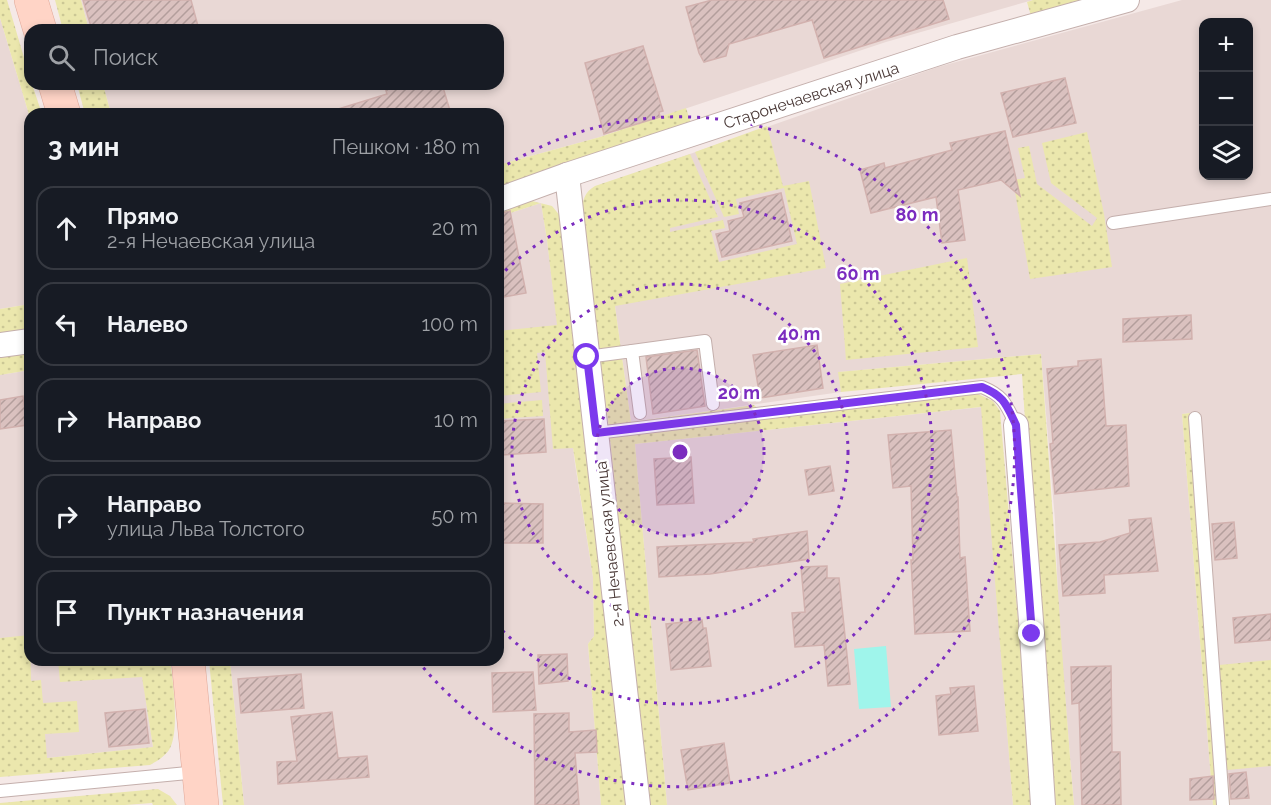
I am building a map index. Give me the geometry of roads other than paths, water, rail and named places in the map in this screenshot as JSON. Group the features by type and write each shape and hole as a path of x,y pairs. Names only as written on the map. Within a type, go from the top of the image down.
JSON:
{"street":[{"path":"31,0 38,24"},
{"name":"Старонечаевская улица","path":"504,198 957,47 1127,0"},
{"path":"57,90 62,108"},
{"name":"2-я Нечаевская улица","path":"567,175 638,805"},
{"path":"0,345 24,341"},
{"path":"1016,425 1043,805"},
{"path":"189,666 202,805"}],"lane":[{"path":"1113,223 1271,199"},
{"path":"587,357 705,341 713,404"},
{"path":"632,351 640,413"},
{"path":"596,433 982,387 994,392 1004,400 1016,425"},
{"path":"1195,418 1223,805"},
{"path":"0,791 198,772"}],"water":[{"path":"886,646 891,707 859,709 854,649"}]}
